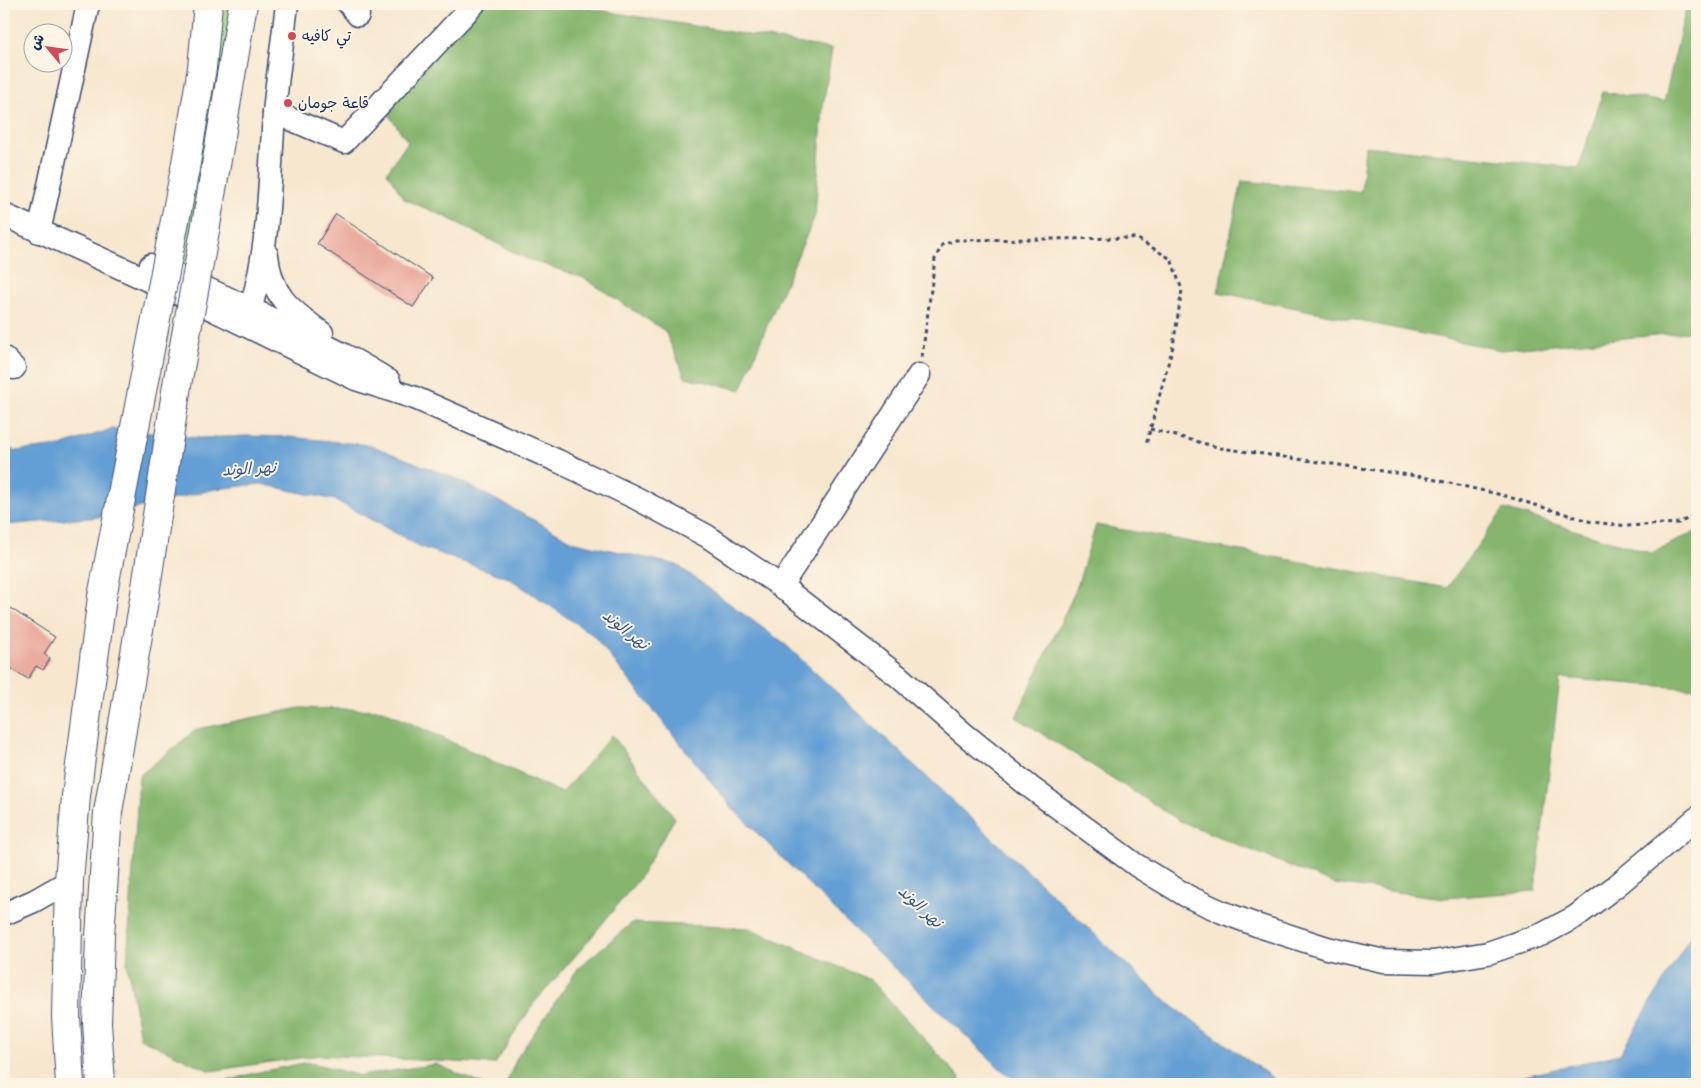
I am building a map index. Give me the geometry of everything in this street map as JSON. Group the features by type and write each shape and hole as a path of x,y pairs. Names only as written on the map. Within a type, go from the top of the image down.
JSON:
{"main road":[{"path":"70,1084 66,1017 69,882 76,796 102,596 185,169 202,68 208,4"},
{"path":"101,1084 97,1023 108,812 144,600 178,379 243,4"}],"street":[{"path":"41,226 88,4"},
{"path":"287,4 274,112 266,241 269,273 273,286 289,306 318,330 362,363 415,398"},
{"path":"274,112 344,142 474,4"},
{"path":"4,200 41,226"},
{"path":"4,215 41,226 248,317 362,363"},
{"path":"248,317 266,241"},
{"path":"248,317 356,379 415,398 636,498 707,536 781,586 898,676 963,733 1030,787 1144,870 1187,896 1222,912 1283,934 1349,954 1384,961 1433,962 1488,952 1526,941 1561,925 1596,902 1697,818"},
{"path":"781,586 919,375"},
{"path":"4,914 34,902 69,882"}],"path":[{"path":"919,375 935,259 942,245 956,240 1136,238 1171,259 1182,290 1173,346 1146,445"},
{"path":"1150,429 1221,448 1423,477 1502,495 1592,522 1628,526 1679,523 1697,514"}],"green space":[{"path":"219,4 234,4 183,289 172,286"},
{"path":"474,4 562,4 832,49 823,106 815,216 741,390 685,377 665,331 584,278 525,258 446,217 404,199 387,172 408,142 381,104"},
{"path":"1687,4 1697,4 1697,331 1501,350 1218,292 1242,181 1361,192 1365,146 1579,168 1603,92 1664,102"},
{"path":"1504,509 1651,553 1697,531 1697,689 1560,678 1535,891 1444,898 1334,884 1180,821 1016,717 1076,590 1096,525 1447,588"},
{"path":"300,708 382,710 562,793 612,735 675,818 638,880 534,1003 495,1064 320,1055 210,1071 140,1038 127,963 139,776 197,729"},
{"path":"632,923 749,928 870,980 960,1078 959,1084 506,1084 517,1058 579,967"},
{"path":"309,1062 360,1076 436,1064 482,1084 218,1084 254,1073"}],"water":[{"name":"نهر الوند","path":"112,429 199,438 289,437 370,445 457,479 575,542 677,565 787,646 1167,1002 1281,1084 1021,1084 1003,1071 870,945 733,809 593,635 509,578 421,547 335,500 261,484 215,489 100,517 4,525 4,447 16,451 60,446"},
{"path":"1697,925 1697,1084 1475,1084 1516,1078 1620,1054"}],"building":[{"path":"336,214 433,278 413,307 317,244"},
{"path":"4,604 55,637 44,654 50,659 43,670 36,666 28,679 4,664"}],"place":[{"name":"تي كافيه","path":"292,36"},
{"name":"قاعة جومان","path":"288,103"}]}
